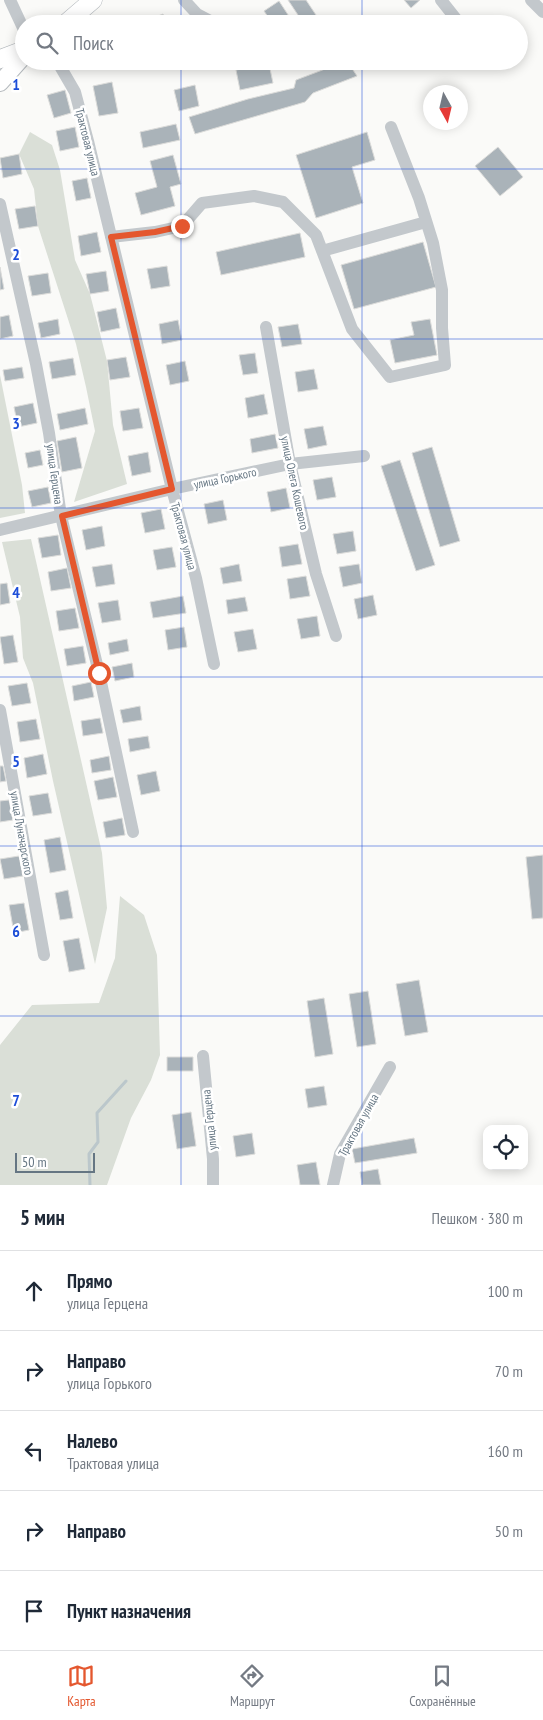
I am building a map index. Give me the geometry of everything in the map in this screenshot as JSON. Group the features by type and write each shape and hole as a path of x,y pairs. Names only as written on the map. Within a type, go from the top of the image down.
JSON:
{"highway":[{"path":"76,15 93,0"},
{"path":"0,59 15,53"}],"main road":[{"path":"0,83 15,66"}],"street":[{"path":"10,0 17,15"},
{"path":"184,0 199,15"},
{"path":"441,0 453,15"},
{"path":"531,0 543,12"},
{"name":"Трактовая улица","path":"63,70 75,92 172,489 196,578 214,664"},
{"path":"111,237 155,232 182,226 202,203 254,196 283,202 316,235 352,329 390,377 445,365 442,328 442,290 433,243 419,198 391,128"},
{"name":"улица Герцена","path":"0,204 46,415 62,516 99,673 133,832"},
{"path":"322,251 426,222"},
{"name":"улица Олега Кошевого","path":"266,327 290,464 316,574 336,636"},
{"name":"улица Горького","path":"0,530 172,489 290,464 364,456"},
{"name":"улица Луначарского","path":"0,710 44,955"},
{"name":"улица Герцена","path":"203,1056 213,1159 213,1185"},
{"name":"Трактовая улица","path":"333,1185 340,1154 390,1067"}],"shaded area":[{"path":"30,132 52,145 60,170 75,260 90,294 107,361 113,425 127,484 74,502 95,431 76,344 38,226 34,189 19,154"},
{"path":"0,375 22,485 25,513 0,518"},
{"path":"31,539 102,853 107,908 95,964 53,781 33,683 23,658 20,617 2,542"},
{"path":"120,896 144,915 157,955 160,1055 151,1080 131,1118 107,1185 0,1185 0,1045 32,1005 99,1003 115,958"}],"building":[{"path":"288,0 306,0 316,15 298,15"},
{"path":"404,0 420,0 411,8"},
{"path":"279,1 288,15 267,15 264,11"},
{"path":"236,70 270,70 273,83 240,90"},
{"path":"322,70 353,70 357,76 313,93 305,102 195,134 189,117 248,99 294,88 296,80"},
{"path":"112,82 118,113 99,116 93,86"},
{"path":"195,85 199,106 179,111 174,90"},
{"path":"65,90 71,113 54,118 47,95"},
{"path":"176,124 180,140 143,148 140,132"},
{"path":"75,127 79,147 60,151 56,131"},
{"path":"367,132 375,160 352,167 363,203 316,218 296,155"},
{"path":"498,147 523,177 500,196 475,166"},
{"path":"19,154 22,174 3,178 0,158"},
{"path":"173,155 181,184 170,187 175,206 141,215 135,193 157,187 150,161"},
{"path":"87,178 91,198 76,201 72,181"},
{"path":"35,206 38,226 19,229 15,209"},
{"path":"97,232 101,252 81,256 78,236"},
{"path":"300,233 305,257 221,275 216,252"},
{"path":"423,242 436,287 354,309 341,265"},
{"path":"167,266 170,286 151,289 147,269"},
{"path":"0,267 4,289 0,290"},
{"path":"106,271 109,291 90,294 86,274"},
{"path":"48,273 51,293 32,296 28,276"},
{"path":"116,308 120,328 101,332 97,312"},
{"path":"9,315 13,336 0,339 0,317"},
{"path":"58,319 60,334 41,338 38,323"},
{"path":"430,319 437,355 395,363 390,340 414,335 411,322"},
{"path":"178,320 182,340 162,344 159,324"},
{"path":"298,324 302,344 282,347 278,327"},
{"path":"255,353 258,373 243,375 239,355"},
{"path":"126,357 130,377 110,380 107,360"},
{"path":"73,358 76,375 52,379 49,362"},
{"path":"185,361 189,381 170,385 166,365"},
{"path":"22,367 24,378 5,381 3,370"},
{"path":"314,369 318,389 298,392 295,372"},
{"path":"264,394 268,414 248,418 245,398"},
{"path":"33,403 37,423 18,427 14,407"},
{"path":"85,408 88,424 60,430 57,414"},
{"path":"139,408 143,428 123,431 120,411"},
{"path":"323,426 327,445 308,449 304,429"},
{"path":"275,434 278,448 252,453 250,439"},
{"path":"76,437 82,468 62,472 57,441"},
{"path":"432,447 460,541 440,547 412,453"},
{"path":"40,450 43,465 28,468 25,453"},
{"path":"148,452 151,472 132,476 128,456"},
{"path":"400,460 435,565 416,571 381,466"},
{"path":"332,477 336,497 317,500 313,480"},
{"path":"48,487 51,503 32,507 28,491"},
{"path":"286,488 290,508 271,512 267,492"},
{"path":"223,500 227,520 208,524 204,504"},
{"path":"161,509 165,529 145,533 141,513"},
{"path":"102,526 105,546 86,550 82,530"},
{"path":"353,531 356,551 337,554 333,534"},
{"path":"58,535 61,555 42,558 38,538"},
{"path":"298,544 302,564 282,567 279,547"},
{"path":"172,547 176,567 157,570 153,550"},
{"path":"112,564 115,584 96,587 92,567"},
{"path":"239,564 242,581 223,584 220,568"},
{"path":"359,564 362,583 343,587 339,567"},
{"path":"67,568 71,588 51,591 48,572"},
{"path":"306,576 310,596 290,599 287,579"},
{"path":"7,583 10,603 0,605 0,584"},
{"path":"373,595 377,615 358,619 354,599"},
{"path":"183,596 186,613 153,618 150,602"},
{"path":"245,597 248,611 228,614 226,600"},
{"path":"118,600 121,620 102,623 98,603"},
{"path":"75,608 79,628 59,631 56,611"},
{"path":"317,616 320,636 301,639 297,619"},
{"path":"184,627 187,647 168,650 165,630"},
{"path":"253,629 257,649 238,652 234,632"},
{"path":"13,635 18,662 4,664 0,637"},
{"path":"127,639 129,651 110,655 108,643"},
{"path":"83,646 86,663 67,666 64,649"},
{"path":"132,663 134,677 115,681 112,667"},
{"path":"91,682 94,697 74,701 72,686"},
{"path":"27,683 31,703 12,706 8,686"},
{"path":"140,706 142,720 123,723 120,710"},
{"path":"100,718 103,733 83,736 81,721"},
{"path":"36,719 40,739 20,742 17,722"},
{"path":"148,736 150,748 130,752 128,739"},
{"path":"43,754 47,774 27,778 24,758"},
{"path":"109,756 111,770 92,773 90,760"},
{"path":"0,766 3,766 6,781 0,782"},
{"path":"156,771 160,791 141,795 137,775"},
{"path":"113,777 117,797 98,800 94,781"},
{"path":"48,793 52,813 33,816 29,796"},
{"path":"9,800 13,820 0,822 0,801"},
{"path":"122,818 125,835 106,838 103,822"},
{"path":"60,837 66,870 50,873 44,840"},
{"path":"543,855 543,918 532,919 526,857"},
{"path":"19,856 23,876 4,879 0,859"},
{"path":"68,890 73,918 60,920 55,893"},
{"path":"24,903 29,930 14,933 9,905"},
{"path":"79,938 85,969 69,972 63,941"},
{"path":"419,980 428,1032 405,1036 396,984"},
{"path":"368,991 376,1044 357,1047 349,994"},
{"path":"324,998 333,1054 315,1057 307,1001"},
{"path":"167,1057 193,1057 193,1071 167,1071"},
{"path":"324,1086 327,1105 308,1108 305,1089"},
{"path":"191,1112 196,1146 177,1149 172,1115"},
{"path":"252,1133 255,1154 236,1157 233,1136"},
{"path":"414,1138 417,1153 355,1163 352,1149"},
{"path":"316,1162 320,1185 300,1185 297,1165"},
{"path":"378,1169 381,1185 362,1185 360,1172"}],"waterway":[{"path":"90,1185 89,1154 98,1142 97,1113 126,1081"}],"route":[{"path":"99,673 62,516 172,489 111,237 155,232 182,226"}]}
